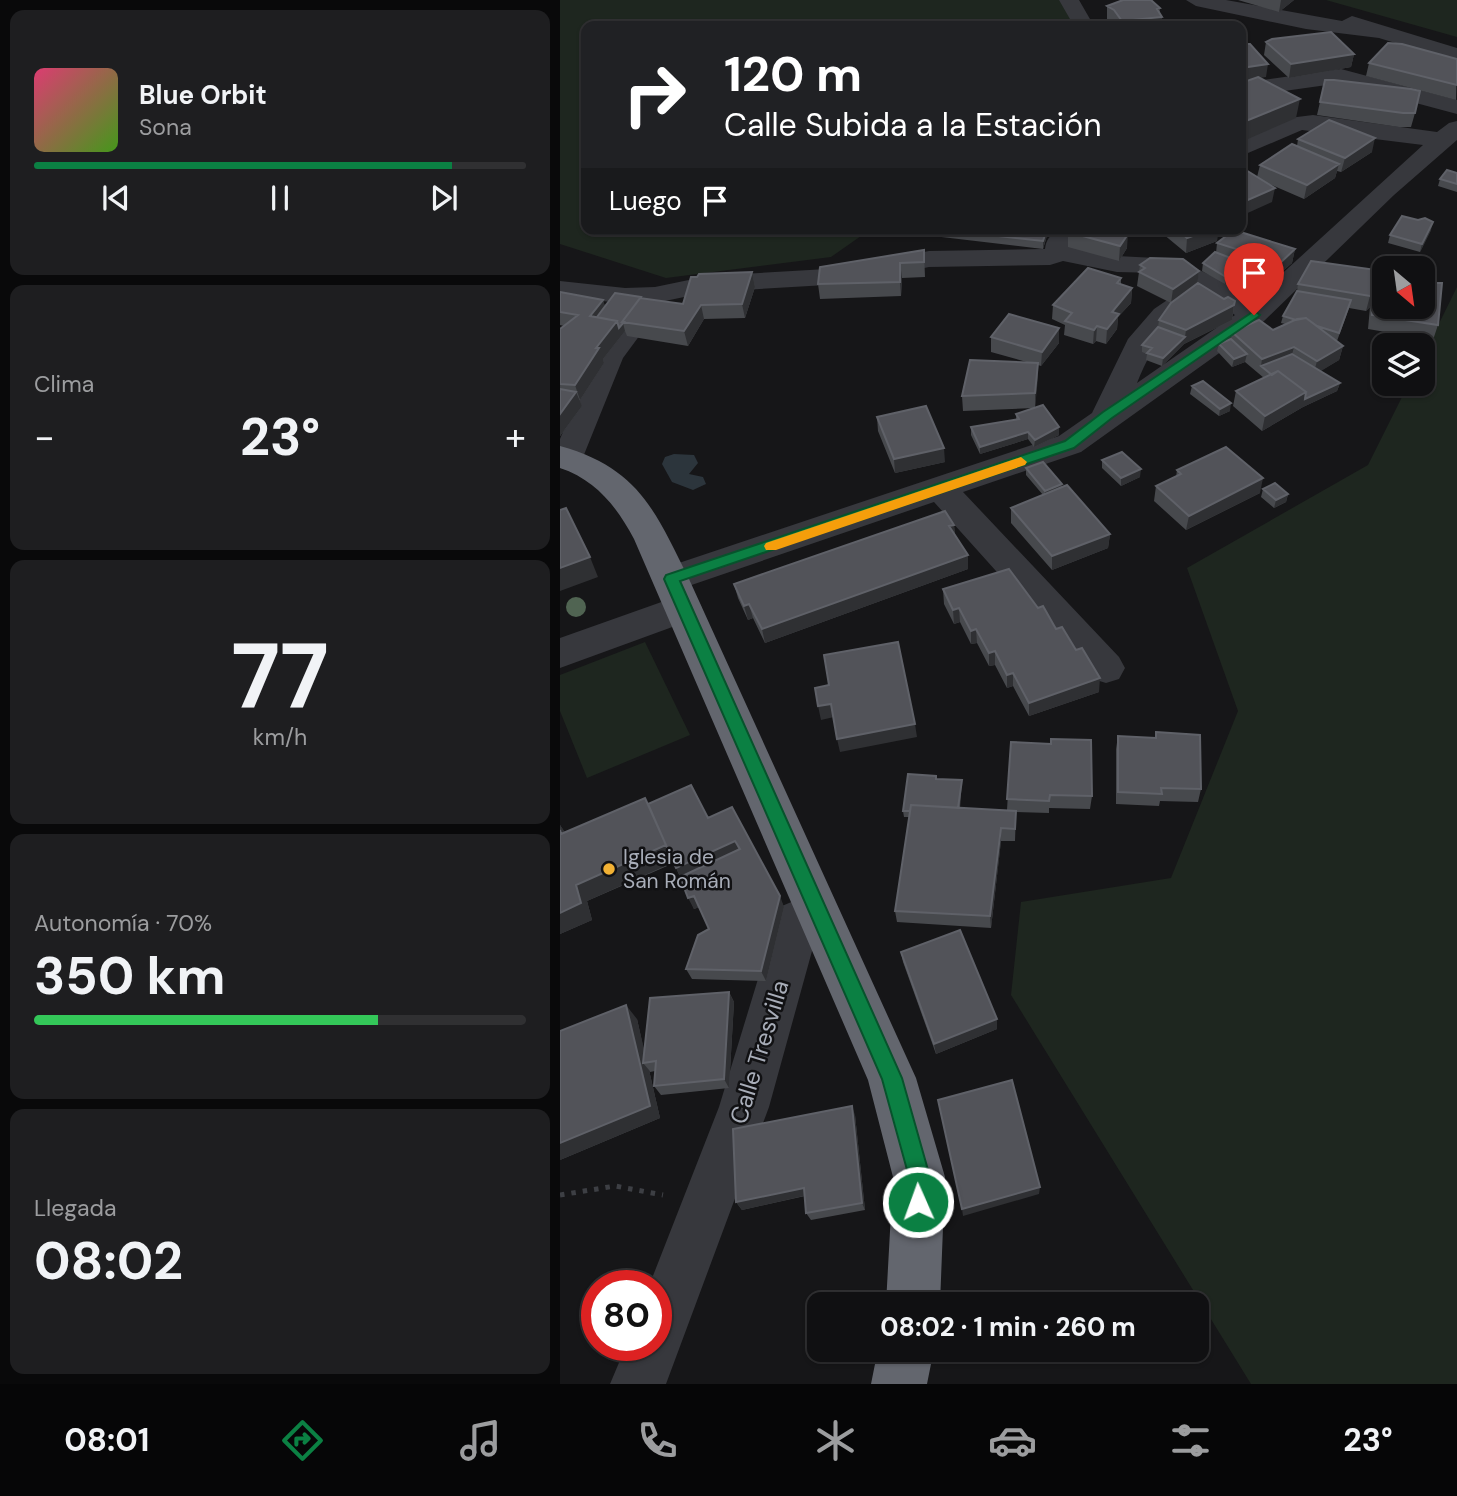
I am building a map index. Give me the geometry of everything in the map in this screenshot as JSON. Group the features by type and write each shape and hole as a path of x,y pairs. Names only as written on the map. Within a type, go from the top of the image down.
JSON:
{"highway":[{"path":"564,458 584,464 615,483 640,517 678,593 892,1078 919,1177 914,1292"},
{"path":"898,1384 903,1362"}],"street":[{"path":"1069,0 1081,21"},
{"path":"1196,0 1306,23 1376,32"},
{"path":"1298,0 1376,32 1457,55"},
{"path":"1246,89 1341,76 1457,107"},
{"path":"1246,147 1297,123 1313,122 1449,134"},
{"path":"560,653 678,593 941,489 1070,444 1107,415 1254,315 1449,134"},
{"path":"1060,252 1059,240 1067,235"},
{"path":"560,289 601,295 655,295 708,284 844,276 929,260 1050,257 1060,252 1118,264 1166,265 1209,285 1254,315"},
{"path":"1107,415 1138,345 1164,314 1209,285"},
{"path":"564,458 609,357 655,295"},
{"path":"941,489 1106,668"},
{"name":"Calle Tresvilla","path":"672,1298 744,1107 798,920 817,911"},
{"path":"638,1384 648,1361"}],"path":[{"path":"560,1195 615,1186 708,1202"}],"shaded area":[{"path":"560,0 1065,0 1076,21 581,21 581,235 862,235 831,257 666,278 560,244"},
{"path":"1326,0 1457,0 1457,37"},
{"path":"1457,287 1457,1384 1251,1384 1209,1316 1209,1292 1194,1292 1011,995 1021,902 1171,878 1238,711 1187,568 1368,465 1402,396 1435,396 1434,333"},
{"path":"674,454 694,455 698,463 689,474 703,477 706,484 693,490 672,482 662,464 665,457"},
{"path":"645,642 690,735 587,778 560,711 560,675"}],"building":[{"path":"1123,0 1151,0 1160,8 1157,9 1162,17 1122,21 1114,10 1107,6"},
{"path":"1331,32 1354,54 1291,64 1266,42 1272,39"},
{"path":"1388,43 1402,44 1457,59 1457,85 1369,63"},
{"path":"1246,44 1250,44 1268,64 1246,67"},
{"path":"1258,77 1300,99 1246,121 1246,81"},
{"path":"1325,80 1420,91 1415,113 1320,102"},
{"path":"1329,120 1375,138 1345,158 1298,139"},
{"path":"1292,144 1339,164 1307,185 1260,165"},
{"path":"1246,170 1275,188 1246,201"},
{"path":"1447,170 1457,173 1457,184 1440,179"},
{"path":"1402,216 1418,220 1425,218 1433,222 1422,244 1390,235"},
{"path":"1246,234 1295,249 1280,263 1217,243 1227,235"},
{"path":"990,235 1045,235 1043,241"},
{"path":"1079,235 1127,235 1120,246"},
{"path":"924,250 924,262 900,263 900,282 818,284 820,267"},
{"path":"1215,252 1241,262 1226,277 1203,263"},
{"path":"1150,258 1183,259 1199,271 1173,289 1139,272 1145,268 1140,265"},
{"path":"1311,261 1372,269 1370,296 1298,284"},
{"path":"1088,268 1121,278 1117,283 1132,288 1112,312 1119,314 1107,329 1097,326 1094,330 1065,321 1072,313 1053,305"},
{"path":"752,272 742,304 701,305 684,331 622,322 640,298 683,304 691,277 697,277 699,274"},
{"path":"1198,283 1224,299 1228,297 1235,301 1234,305 1186,330 1159,320 1171,303"},
{"path":"1435,283 1442,283 1438,325 1398,319 1435,319"},
{"path":"1297,291 1351,300 1339,333 1317,326 1306,318 1296,320 1283,316"},
{"path":"560,292 603,300 590,316 617,321 596,348 599,348 575,385 560,384 560,329 578,315 560,312"},
{"path":"615,293 641,297 619,328 617,321 597,317"},
{"path":"1009,314 1059,328 1042,352 991,337"},
{"path":"1306,318 1343,346 1317,361 1294,347 1262,359 1232,332 1259,320 1273,330 1297,319"},
{"path":"1158,327 1185,337 1163,358 1147,353 1152,348 1142,345"},
{"path":"1231,339 1247,354 1234,359 1219,344"},
{"path":"1292,354 1340,383 1305,399 1306,392 1278,371 1272,375 1261,366"},
{"path":"970,360 1038,363 1035,393 962,396"},
{"path":"1278,371 1306,392 1265,416 1236,391"},
{"path":"1203,381 1231,403 1220,409 1192,386"},
{"path":"560,389 576,392 560,414"},
{"path":"1043,405 1059,427 1035,440 1028,432 980,447 971,427 1019,419 1016,414"},
{"path":"926,406 944,448 894,459 877,417"},
{"path":"1226,447 1263,478 1189,516 1156,486 1181,474 1177,470"},
{"path":"1122,452 1141,469 1121,478 1102,460"},
{"path":"1043,462 1062,484 1045,491 1026,468"},
{"path":"1275,483 1288,494 1276,500 1263,489"},
{"path":"1067,485 1110,534 1052,556 1011,508"},
{"path":"566,508 590,557 560,568 560,510"},
{"path":"945,511 954,525 949,526 968,555 762,629 749,604 744,606 734,584"},
{"path":"1009,569 1038,608 1043,606 1056,629 1062,627 1076,650 1082,648 1100,678 1029,703 1013,673 1007,675 995,651 989,653 976,629 971,631 959,608 953,610 943,589"},
{"path":"898,642 915,724 837,739 831,704 818,706 815,688 829,685 824,655"},
{"path":"1156,732 1200,735 1201,789 1161,788 1162,794 1118,792 1118,736 1156,738"},
{"path":"1051,739 1091,740 1092,796 1050,795 1049,801 1007,799 1011,742 1051,744"},
{"path":"908,774 962,780 958,808 911,805 910,811 903,811"},
{"path":"691,785 708,818 732,807 780,896 761,971 686,969 698,935 709,929 694,896 688,898 680,877 740,849 735,841 676,868 648,804"},
{"name":"Iglesia de San Román","path":"645,798 666,845 576,885 581,903 560,913 560,830 561,834"},
{"path":"911,805 1016,811 1015,829 1001,828 990,916 895,911"},
{"path":"960,930 997,1019 934,1044 901,952"},
{"path":"729,992 724,1079 654,1086 656,1061 643,1063 650,998"},
{"path":"626,1005 650,1106 560,1143 560,1031"},
{"path":"1012,1080 1040,1187 962,1209 938,1100"},
{"path":"852,1106 862,1203 806,1213 804,1188 736,1202 733,1129"}],"slow traffic":[{"path":"771,546 1021,462"}],"place":[{"name":"Iglesia de San Román","path":"609,869"}],"route":[{"path":"918,1202 919,1177 892,1078 671,579 1070,444 1107,415 1254,315"}]}
